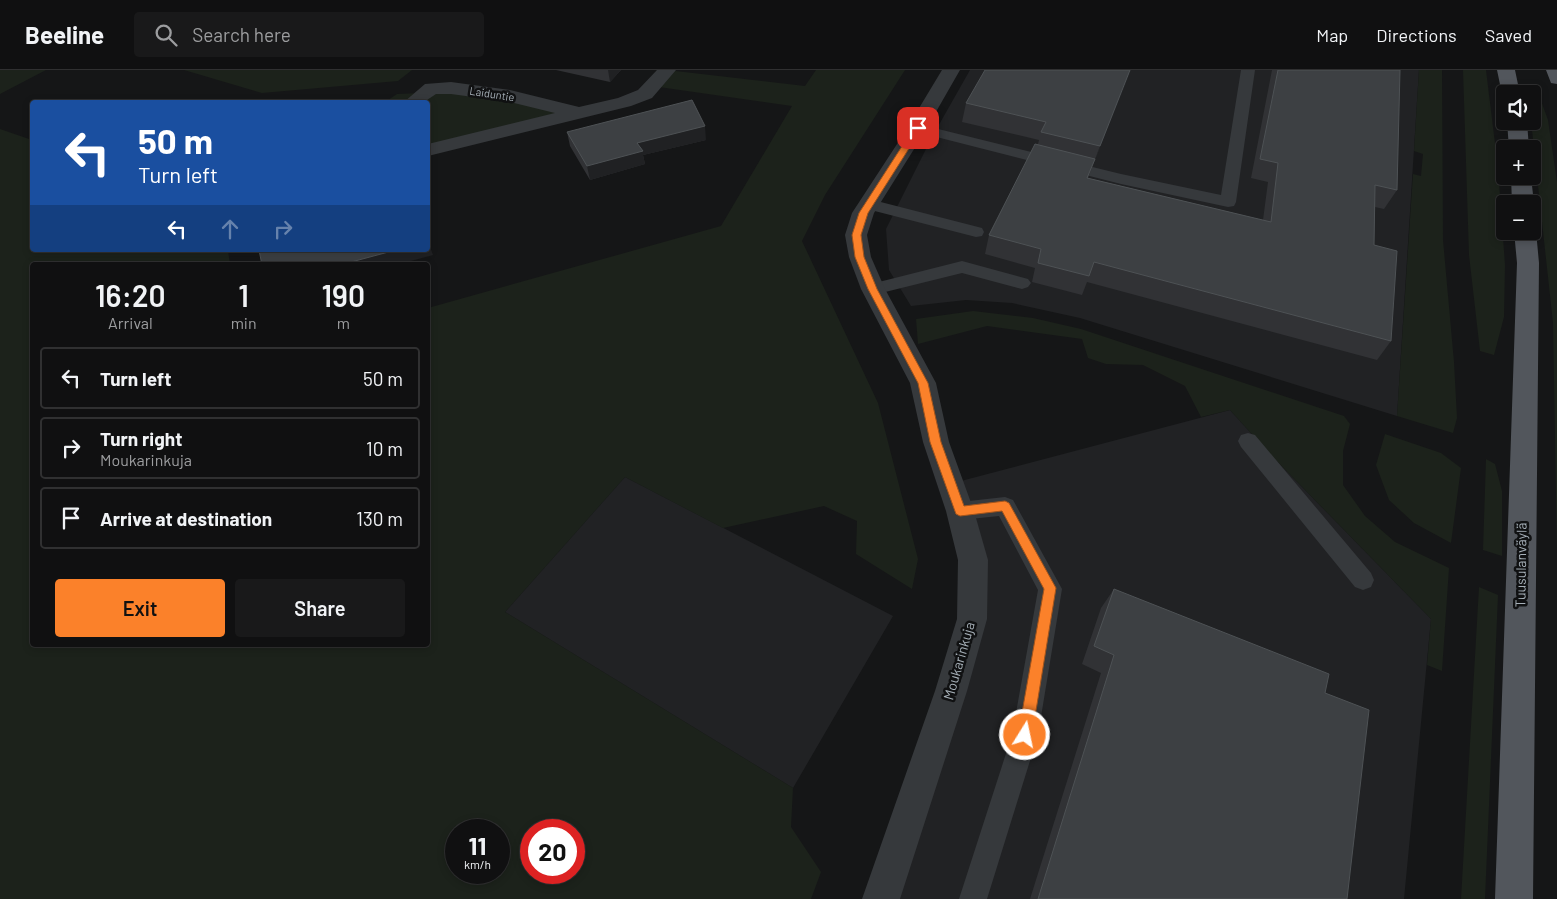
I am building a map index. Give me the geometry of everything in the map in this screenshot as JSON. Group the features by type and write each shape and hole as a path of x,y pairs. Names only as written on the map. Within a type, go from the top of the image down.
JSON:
{"main road":[{"path":"1506,70 1509,85"},
{"path":"1555,70 1557,79"},
{"name":"Tuusulanväylä","path":"1514,899 1528,263 1526,240"}],"street":[{"name":"Laiduntie","path":"430,149 624,102 645,94 667,70"},
{"name":"Moukarinkuja","path":"881,899 951,691 972,619 973,560 960,511 936,442 923,383 872,289 860,257 856,235 863,213 918,128 951,70"},
{"name":"Laiduntie","path":"416,100 432,88 451,88 510,96 575,113"}],"lane":[{"path":"918,128 1121,179 1228,202 1248,70"},
{"path":"869,204 976,232"},
{"path":"872,289 962,267 1022,283"},
{"path":"1248,441 1363,580"},
{"path":"960,511 1005,506 1050,588 1025,735 973,899"}],"shaded area":[{"path":"0,70 46,70 0,94"},
{"path":"184,70 412,70 398,81 262,93"},
{"path":"667,70 805,86 816,70 905,70 825,195 802,241 878,403 918,559 912,589 856,554 857,521 824,506 723,528 625,477 505,612 793,788 791,827 821,872 811,899 0,899 0,129 30,139 30,252 228,252 230,262 30,262 30,647 430,647 430,307 721,226 792,106 652,86"},
{"path":"970,70 1419,70 1397,416 1080,318 1012,303 966,300 911,306 889,270 886,229 932,137"},
{"path":"1419,70 1442,70 1443,240 1457,418 1453,433 1397,416 1413,174 1421,176 1423,154 1414,151"},
{"path":"1463,70 1486,70 1496,152 1496,185 1499,185 1500,195 1496,195 1496,240 1503,240 1505,265 1504,317 1494,355 1480,351 1469,255"},
{"path":"451,92 509,99 574,117 430,153 430,100 388,100 397,94"},
{"path":"1541,101 1548,120 1557,182 1557,553 1553,323 1541,213 1541,195 1539,195 1538,185 1541,185 1541,140 1533,140 1532,130 1541,130"},
{"path":"973,311 1033,318 1081,329 1344,416 1350,424 1343,451 1343,485 1365,516 1395,542 1449,568 1442,671 1427,665 1431,619 1269,453 1230,410 1201,417 1185,386 1143,365 1106,364 1088,358 1082,339 987,326 918,344 916,319"},
{"path":"1230,410 1269,453 1431,619 1404,899 887,899 987,615 961,481"},
{"path":"1385,434 1441,453 1461,468 1451,543 1414,523 1389,500 1376,465"},
{"path":"1486,459 1495,464 1502,491 1502,556 1483,550"},
{"path":"625,477 893,616 793,788 505,612"},
{"path":"1479,587 1498,595 1485,899 1461,899"}],"building":[{"path":"985,70 1130,70 1100,146 1041,132 1046,122 966,103"},
{"path":"1278,70 1400,70 1397,190 1375,185 1374,245 1397,251 1391,341 1094,262 1089,276 1038,263 1041,249 989,235 1035,144 1095,159 1087,178 1271,222 1278,163 1260,159"},
{"path":"692,100 705,126 637,143 643,151 587,166 567,132"},
{"path":"259,252 389,252 351,262 261,262"},
{"path":"1114,589 1329,674 1325,693 1369,710 1347,899 1038,899 1114,655 1094,646"}],"route":[{"path":"918,128 863,213 856,235 860,257 872,289 923,383 936,442 960,511 1005,506 1050,588 1025,735"}]}
